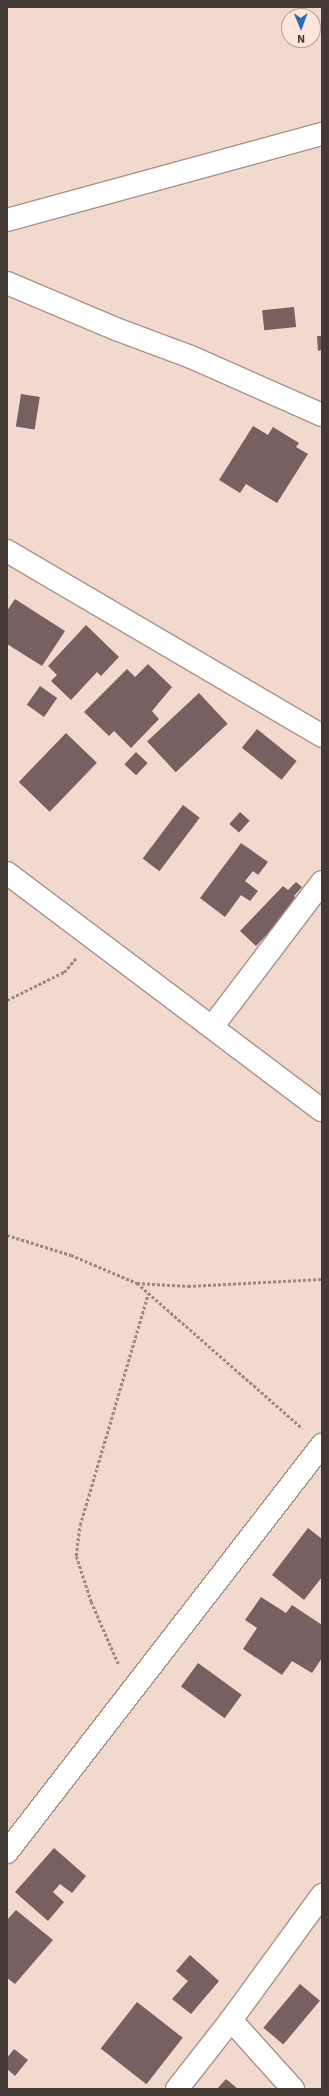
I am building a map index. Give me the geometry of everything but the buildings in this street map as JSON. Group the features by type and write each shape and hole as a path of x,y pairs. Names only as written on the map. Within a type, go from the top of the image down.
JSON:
{"street":[{"path":"7,220 322,134"},
{"path":"7,283 116,329 191,357 322,415"},
{"path":"7,551 322,736"},
{"path":"7,873 95,937 322,1110"},
{"path":"212,1027 322,882"},
{"path":"7,1852 322,1445"},
{"path":"177,2089 231,2020 322,1894"},
{"path":"231,2020 294,2089"}],"path":[{"path":"7,1000 64,972 95,937"},
{"path":"7,1235 71,1255 137,1283 188,1286 322,1279"},
{"path":"137,1283 322,1445"},
{"path":"131,1692 91,1602 76,1556 80,1525 148,1294"}]}
